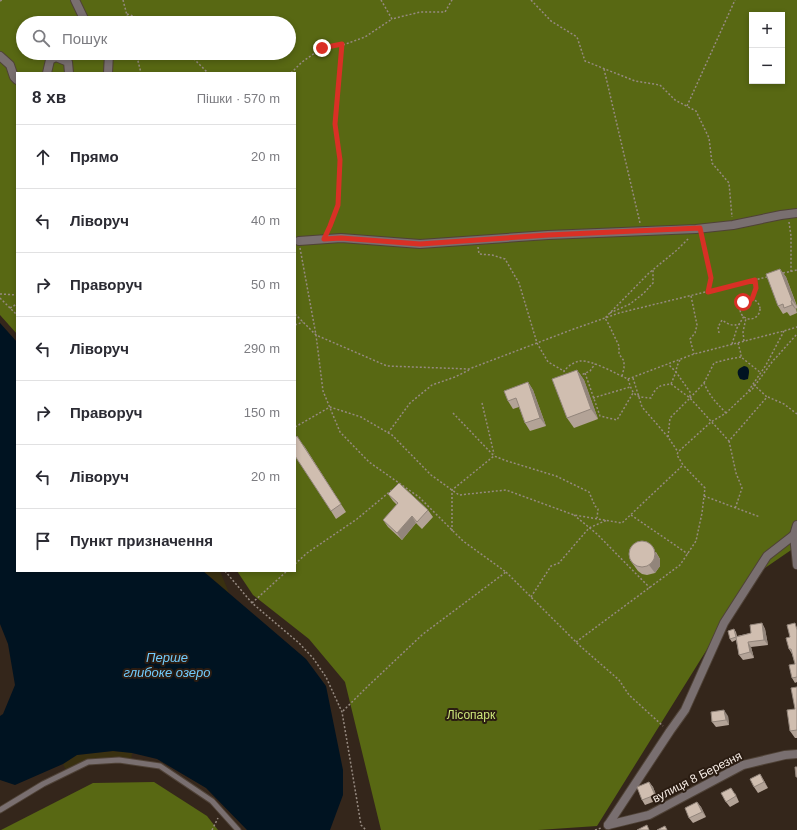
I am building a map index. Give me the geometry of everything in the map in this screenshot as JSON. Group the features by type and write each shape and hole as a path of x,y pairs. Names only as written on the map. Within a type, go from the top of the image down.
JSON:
{"street":[{"path":"75,0 83,16"},
{"path":"0,56 10,65 16,79"},
{"path":"47,72 50,60"},
{"path":"63,60 68,62 69,72"},
{"path":"108,72 109,60"},
{"path":"299,241 341,238 420,244 548,235 700,228 733,225 797,213"},
{"path":"797,525 794,535 797,565"},
{"path":"670,731 685,710 724,623 767,556 794,535"},
{"name":"вулиця 8 Березня","path":"670,731 608,825 649,814 743,765 785,755 797,754"}],"lane":[{"path":"0,810 43,784 88,762 119,760 160,766 212,801 238,830"}],"path":[{"path":"122,0 127,14 133,16"},
{"path":"381,0 392,19"},
{"path":"292,72 302,62 322,48 342,44 365,36 392,19 420,12 445,12 452,0"},
{"path":"531,0 551,21 577,37 585,61 635,81 660,85 675,100 696,111 709,138 712,163 729,183 733,225"},
{"path":"687,106 735,0"},
{"path":"324,239 338,205 340,160 335,124 342,44"},
{"path":"138,60 141,72"},
{"path":"195,60 207,72"},
{"path":"604,69 642,231"},
{"path":"788,214 791,236 791,272"},
{"path":"700,228 711,278 708,292"},
{"path":"605,318 653,270 689,239"},
{"path":"478,240 479,254 492,255 505,259 519,283 537,343 548,362 564,371 565,375 572,376"},
{"path":"299,241 316,334 323,391 340,432 369,462 419,497 463,541 506,572 576,642 619,680 629,695 670,731"},
{"path":"609,313 630,304 644,293 652,283 653,270"},
{"path":"784,273 797,270"},
{"path":"296,315 316,334 386,366 469,369 619,313 769,277"},
{"path":"752,299 756,288 755,280"},
{"path":"0,294 16,295"},
{"path":"691,296 697,325 695,333 690,339 694,354"},
{"path":"0,298 16,314"},
{"path":"752,299 758,303 760,311 755,318 749,319 745,317 741,311 742,305 746,301 752,299"},
{"path":"10,308 16,305"},
{"path":"732,344 737,328 745,317"},
{"path":"744,341 742,332 745,317"},
{"path":"605,318 619,346 619,354 624,361 622,376"},
{"path":"720,333 718,327 722,320 733,326 740,324"},
{"path":"296,325 303,322"},
{"path":"628,380 694,354 797,327"},
{"path":"754,385 784,331"},
{"path":"678,452 711,422 726,413 749,391 797,334"},
{"path":"738,343 742,354 741,357"},
{"path":"668,437 670,418 704,383 714,363 741,357 763,375"},
{"path":"770,357 774,360"},
{"path":"671,384 681,359"},
{"path":"564,371 569,365 580,361 591,362 628,380 633,393 639,398 651,398 655,390 663,385 671,384 690,398 729,441 736,473 742,488 735,508"},
{"path":"577,376 590,371 595,364"},
{"path":"668,364 676,372 690,392 690,398"},
{"path":"388,433 410,403 432,385 455,378 481,365"},
{"path":"585,374 600,416 617,420 633,393"},
{"path":"576,642 680,565 696,542 705,488 683,465 677,455 678,452 668,437 642,406 633,378"},
{"path":"704,383 709,394 726,413"},
{"path":"754,385 767,397 784,404 797,414"},
{"path":"593,398 630,386"},
{"path":"729,441 767,397"},
{"path":"482,403 494,456"},
{"path":"296,426 330,407 360,417 388,433 431,475 459,495 506,490 574,515 622,523 683,465"},
{"path":"453,413 494,456 556,476 589,492 595,506 598,509 597,518"},
{"path":"452,490 494,456"},
{"path":"296,563 307,553 357,519 394,488"},
{"path":"452,490 452,531"},
{"path":"704,496 760,517"},
{"path":"631,514 688,554"},
{"path":"574,515 650,588"},
{"path":"531,597 551,566 559,563 589,528 607,520"},
{"path":"226,572 252,603 299,643 313,658 326,677 342,712 361,826 366,830"},
{"path":"252,603 286,572"},
{"path":"342,712 423,634 506,572"},
{"path":"212,830 221,811"}],"green space":[{"name":"Лісопарк","path":"0,0 797,0 797,546 752,577 597,826 538,830 381,830 345,682 309,639 253,595 238,572 296,572 296,72 16,72 16,333 0,315"},
{"path":"154,782 207,816 218,830 1,830 93,783"}],"sand":[{"path":"204,572 220,572 229,593"},
{"path":"113,751 132,753 131,762 88,762 67,772 63,764 77,755"}],"water":[{"name":"Перше глибоке озеро","path":"0,323 16,341 16,572 204,572 306,659 326,686 343,770 343,795 330,830 247,830 206,788 157,759 132,753 113,751 77,755 63,764 15,785 0,780 0,716 3,714 15,685 8,644 0,624"},
{"path":"744,366 749,369 749,373 748,379 744,380 740,379 738,373 740,368"}],"building":[{"path":"780,269 792,300 792,305 784,308 783,304 778,306 766,274"},
{"path":"577,370 591,409 567,418 552,379"},
{"path":"528,382 540,418 525,423 516,398 508,401 504,391"},
{"path":"297,436 341,504 331,511 296,458"},
{"path":"399,483 428,510 417,522 412,516 397,533 383,520 398,503 388,494"},
{"path":"642,541 651,545 655,554 651,563 642,567 633,563 629,554 633,545"},
{"path":"762,623 764,640 748,642 750,652 739,655 736,637 751,633 750,625"},
{"path":"795,623 797,630 797,677 792,678 789,665 795,664 786,638 790,637 787,625"},
{"path":"734,629 736,637 730,639 728,631"},
{"path":"797,687 797,730 790,731 787,710 795,709 791,688"},
{"path":"724,710 726,720 712,722 711,712"},
{"path":"795,767 797,767 797,777 796,777"},
{"path":"760,774 764,782 754,787 750,779"},
{"path":"649,782 655,795 642,800 637,787"},
{"path":"731,788 736,796 726,802 721,793"},
{"path":"697,802 702,812 689,818 685,808"},
{"path":"647,825 649,830 637,830"},
{"path":"665,826 667,830 657,830"}],"route":[{"path":"322,48 342,44 335,124 340,160 338,205 324,239 341,238 420,244 548,235 700,228 711,278 708,292 755,280 756,288 752,299 743,302"}]}
